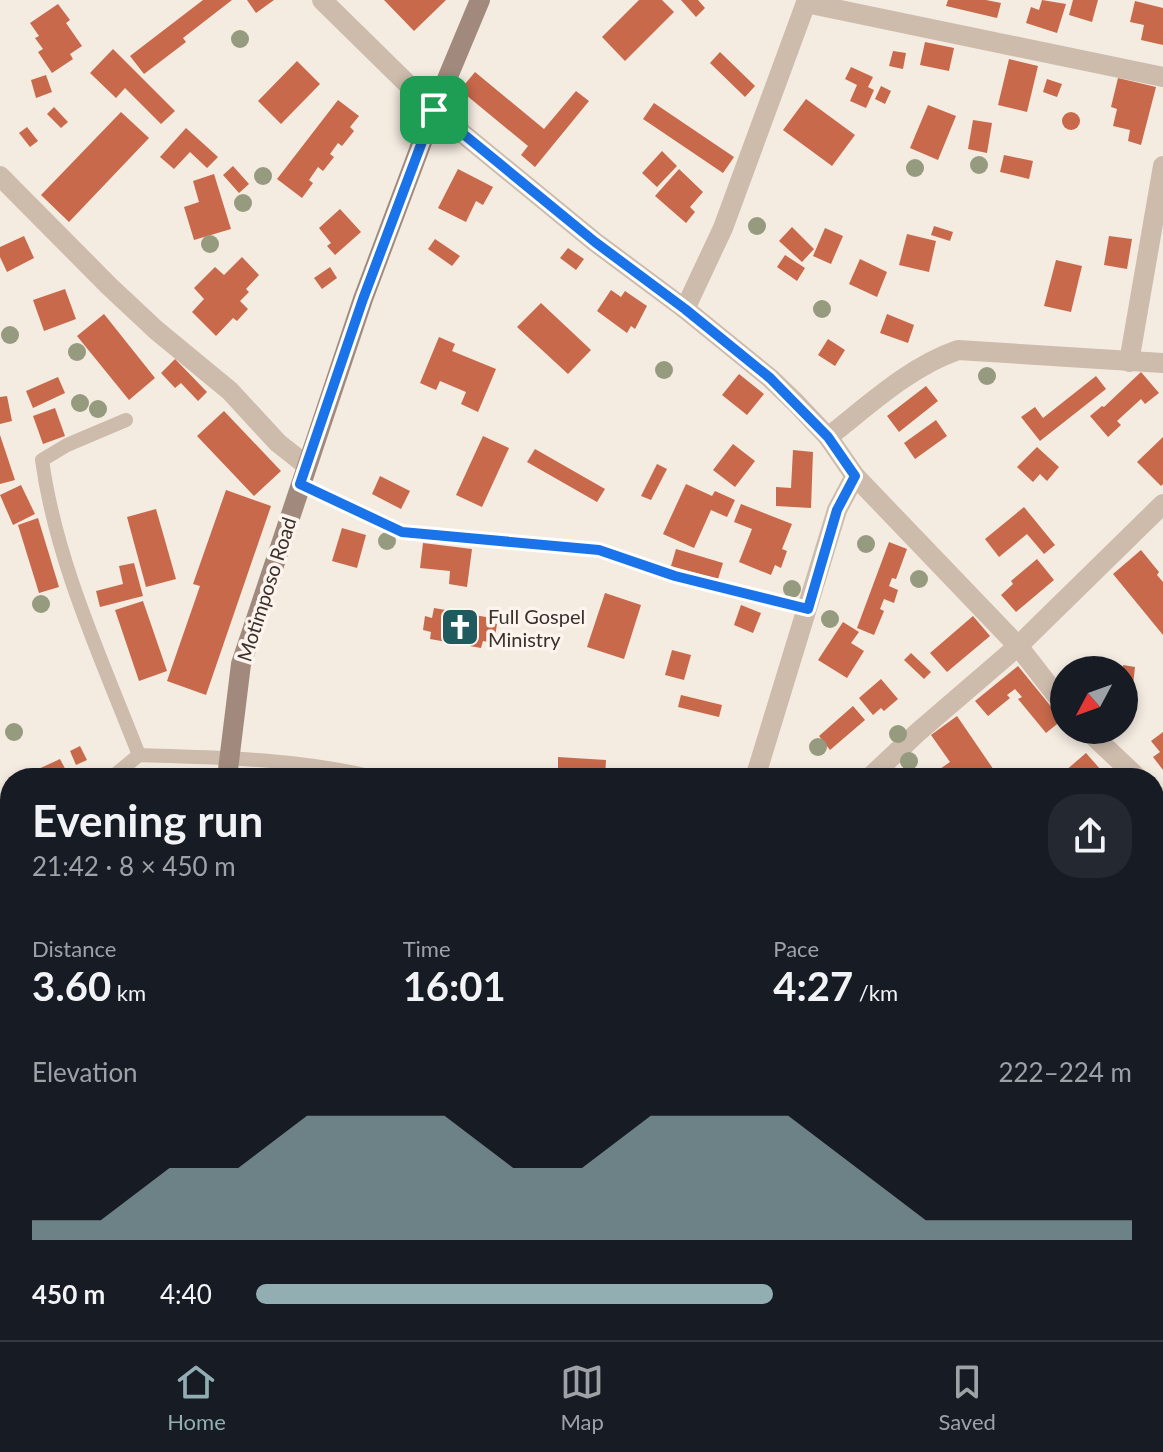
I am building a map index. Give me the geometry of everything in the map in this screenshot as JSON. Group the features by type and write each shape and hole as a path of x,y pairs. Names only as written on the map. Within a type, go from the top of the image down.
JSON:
{"street":[{"path":"322,0 434,110 595,242 770,378 828,437 855,476 1018,646 1050,687"},
{"name":"Motimposo Road","path":"228,768 241,664 303,474 363,299 434,110 480,0"},
{"path":"685,309 723,228 806,1 1163,77"},
{"path":"1129,362 1163,166"},
{"path":"0,176 128,304 230,391 303,474"},
{"path":"828,437 908,375 934,359 958,350 1163,363"},
{"path":"758,768 837,510 855,476"},
{"path":"880,768 1018,646 1163,504"},
{"path":"1102,744 1127,768"}],"lane":[{"path":"126,420 67,445 42,460 49,507 89,627 139,755"},
{"path":"303,474 402,532 599,550 675,576 808,609"},
{"path":"123,768 139,755 228,768 335,768"}],"building":[{"path":"203,0 232,0 183,38 186,42 144,74 130,56"},
{"path":"247,0 274,0 256,13"},
{"path":"384,0 446,0 414,31"},
{"path":"639,0 662,0 674,12 625,61 602,37"},
{"path":"681,0 698,0 705,8 696,17"},
{"path":"948,0 1001,3 997,18 946,6"},
{"path":"1042,0 1066,4 1057,33 1026,23 1031,7 1039,10"},
{"path":"1073,0 1098,0 1092,22 1069,15"},
{"path":"1135,1 1163,8 1163,45 1141,40 1144,25 1130,22"},
{"path":"58,4 70,20 66,23 82,46 70,54 73,59 52,73 38,52 43,49 30,23"},
{"path":"925,42 954,48 949,71 920,65"},
{"path":"113,49 175,111 161,124 125,88 116,98 90,73"},
{"path":"893,51 906,53 903,69 889,66"},
{"path":"720,52 755,86 745,97 710,63"},
{"path":"1009,59 1038,66 1027,112 998,105"},
{"path":"297,61 320,84 281,124 258,101"},
{"path":"851,67 873,77 868,87 874,90 866,108 850,101 857,85 845,79"},
{"path":"475,72 544,129 576,91 589,101 535,167 521,155 528,146 460,90"},
{"path":"46,75 52,92 36,98 31,80"},
{"path":"1118,78 1156,87 1141,145 1128,141 1130,130 1113,126 1117,109 1111,107"},
{"path":"1047,79 1062,84 1057,97 1043,92"},
{"path":"881,86 891,91 885,104 875,99"},
{"path":"806,99 855,135 832,166 783,130"},
{"path":"338,100 359,116 350,127 354,131 342,146 338,143 330,154 334,157 323,171 318,167 309,180 313,183 302,198 277,179"},
{"path":"654,103 734,157 723,173 643,119"},
{"path":"928,105 956,116 938,160 910,148"},
{"path":"54,107 68,122 61,128 47,114"},
{"path":"121,112 149,138 69,222 41,195"},
{"path":"1067,112 1075,112 1080,121 1078,128 1067,130 1062,125 1062,117"},
{"path":"973,120 992,123 987,153 968,149"},
{"path":"27,127 38,141 30,147 19,133"},
{"path":"186,128 218,157 207,168 190,152 174,169 160,157"},
{"path":"662,151 677,166 657,187 642,173"},
{"path":"1004,155 1033,161 1029,179 1000,172"},
{"path":"233,166 249,184 239,193 223,175"},
{"path":"458,169 493,187 483,205 476,201 466,222 438,208"},
{"path":"679,169 703,192 690,207 695,212 686,223 655,196"},
{"path":"214,174 231,229 194,240 184,207 199,202 193,181"},
{"path":"340,209 361,232 335,255 327,246 331,243 319,228"},
{"path":"934,226 953,232 950,241 931,235"},
{"path":"792,227 814,249 802,262 779,241"},
{"path":"825,228 843,236 831,264 813,256"},
{"path":"907,234 936,241 929,272 899,265"},
{"path":"24,236 34,258 7,272 0,257 0,247"},
{"path":"1109,236 1132,239 1127,269 1104,265"},
{"path":"435,239 460,256 452,266 428,249"},
{"path":"568,248 584,259 576,270 560,258"},
{"path":"785,255 805,268 797,281 777,267"},
{"path":"242,257 259,275 240,301 248,309 237,321 233,318 216,336 192,312 204,299 194,288 215,267 224,275"},
{"path":"860,259 887,272 877,297 849,284"},
{"path":"1056,260 1082,266 1071,312 1044,306"},
{"path":"330,267 337,278 322,289 314,278"},
{"path":"65,289 76,319 44,331 33,300"},
{"path":"611,290 621,297 625,291 647,306 635,329 631,326 627,333 597,311"},
{"path":"541,303 591,350 568,374 517,327"},
{"path":"104,314 155,378 129,400 77,336"},
{"path":"887,314 914,325 908,343 880,333"},
{"path":"439,337 455,344 452,351 496,369 478,412 461,404 466,392 440,381 436,390 420,383"},
{"path":"828,339 845,350 835,366 818,355"},
{"path":"175,359 207,392 198,401 181,383 175,388 161,373"},
{"path":"1141,372 1159,393 1145,404 1141,399 1117,421 1121,425 1108,437 1090,416"},
{"path":"739,374 764,394 747,415 722,395"},
{"path":"1096,376 1106,389 1040,441 1021,417 1035,407 1043,418"},
{"path":"58,377 65,393 33,408 26,391"},
{"path":"926,386 938,401 899,432 887,416"},
{"path":"7,396 12,421 0,424 0,397"},
{"path":"55,408 65,436 43,444 33,416"},
{"path":"224,411 281,471 254,496 197,436"},
{"path":"936,420 947,436 915,459 904,443"},
{"path":"0,435 15,480 0,484"},
{"path":"483,436 509,448 482,507 456,495"},
{"path":"1163,437 1163,484 1161,486 1137,462"},
{"path":"733,444 755,461 735,487 713,470"},
{"path":"1037,447 1059,467 1047,481 1040,474 1033,482 1017,467"},
{"path":"535,449 605,489 597,502 527,462"},
{"path":"793,450 813,452 811,508 776,506 776,487 791,488"},
{"path":"657,464 667,469 651,500 641,496"},
{"path":"380,476 410,491 401,509 372,494"},
{"path":"686,484 712,496 715,491 735,500 727,517 711,510 694,548 663,534"},
{"path":"21,485 35,514 13,525 0,495"},
{"path":"226,490 271,506 206,695 167,681 200,586 193,584"},
{"path":"741,504 792,524 782,549 787,551 781,568 775,565 771,575 739,562 752,529 734,522"},
{"path":"1024,507 1055,545 1044,554 1027,534 999,557 985,539"},
{"path":"156,509 176,579 146,587 127,517"},
{"path":"38,518 59,587 39,593 18,525"},
{"path":"342,528 366,535 357,568 332,561"},
{"path":"889,542 907,549 896,579 892,578 889,586 898,590 894,603 884,599 880,609 884,611 874,635 857,628"},
{"path":"423,543 472,549 467,587 449,584 450,571 420,568"},
{"path":"676,549 723,563 718,579 671,566"},
{"path":"1141,550 1163,582 1163,635 1113,574"},
{"path":"1037,559 1054,580 1016,612 1001,595 1013,584 1011,581"},
{"path":"134,563 143,596 100,607 96,591 123,584 119,566"},
{"path":"605,593 641,605 624,659 587,647"},
{"path":"143,601 167,671 139,681 115,610"},
{"path":"741,605 761,613 753,633 734,625"},
{"name":"Full Gospel Ministry","path":"434,608 486,617 486,622 497,624 494,643 483,641 481,648 430,639 431,632 423,630 425,616 432,618"},
{"path":"973,616 990,636 947,672 930,653"},
{"path":"843,622 859,632 851,643 864,651 847,678 818,660"},
{"path":"672,650 691,655 684,680 665,675"},
{"path":"911,653 931,672 924,679 904,660"},
{"path":"1018,666 1050,705 1050,730 1046,733 1018,699 1022,697 1015,689 1007,695 1010,698 988,716 975,701"},
{"path":"881,679 898,699 884,711 881,708 873,715 859,698"},
{"path":"681,695 722,705 719,717 678,707"},
{"path":"853,706 865,720 830,750 819,736"},
{"path":"957,716 993,768 941,768 950,762 931,735"},
{"path":"1163,732 1163,768 1153,757 1160,752 1151,741"},
{"path":"80,746 87,760 76,765 70,751"},
{"path":"1086,753 1099,768 1069,768"},
{"path":"558,757 606,760 606,768 558,768"},
{"path":"60,759 65,768 41,768"}],"place":[{"name":"Full Gospel Ministry","path":"460,627"}],"route":[{"path":"434,110 595,242 770,378 828,437 855,476 837,510 808,609 675,576 599,550 402,532 300,484 363,299 434,110"}]}
